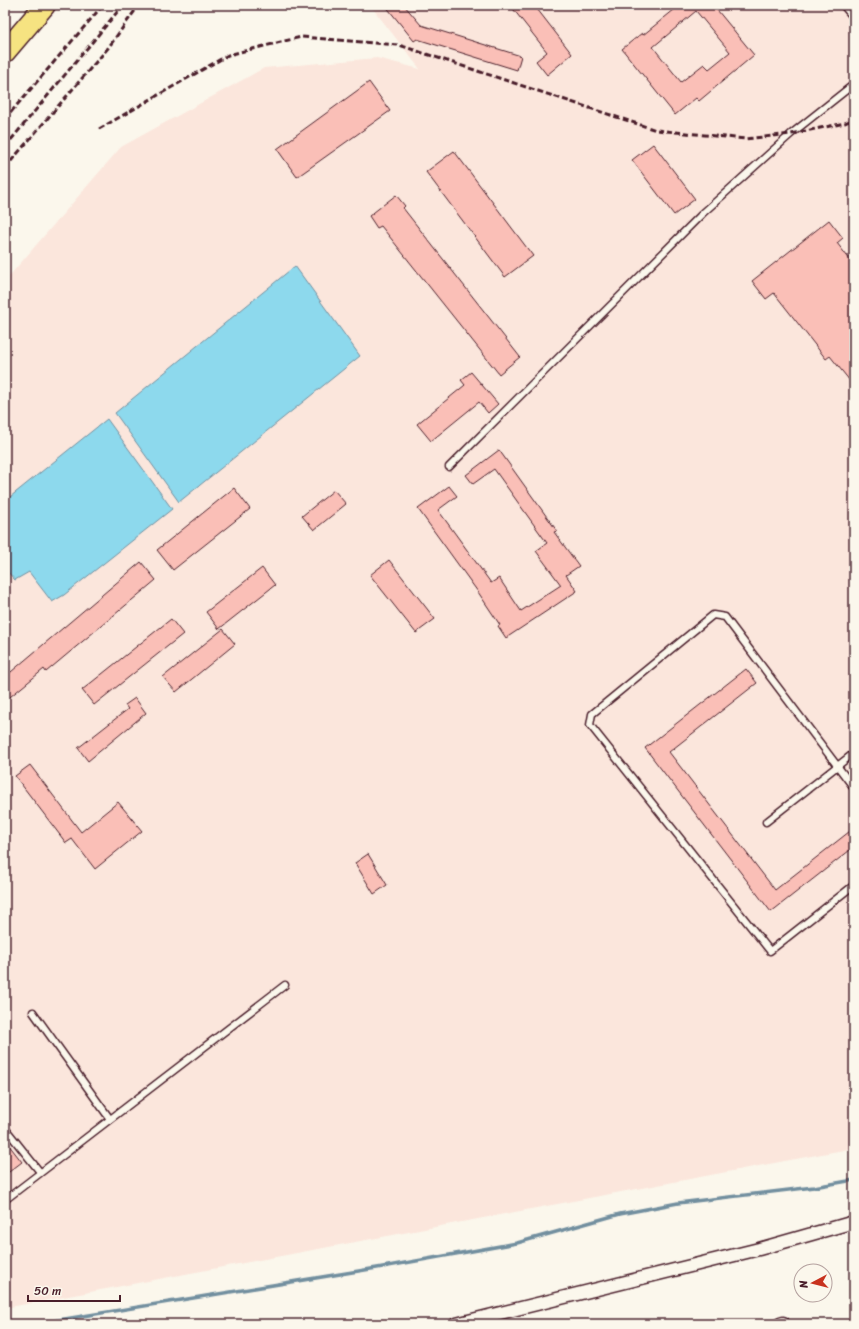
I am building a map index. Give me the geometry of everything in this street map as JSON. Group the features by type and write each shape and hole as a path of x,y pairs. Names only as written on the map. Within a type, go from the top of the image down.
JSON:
{"main road":[{"path":"5,52 45,5"}],"street":[{"path":"456,1324 759,1248 854,1222"}],"lane":[{"path":"843,5 854,18"},
{"path":"449,467 702,214 792,134 854,84"},
{"path":"854,788 725,617 713,615 592,714 590,725 770,951 854,885"},
{"path":"766,822 854,753"},
{"path":"5,1200 285,985"},
{"path":"33,1012 110,1119"},
{"path":"5,1128 40,1172"}],"shaded area":[{"path":"370,5 854,5 854,1148 5,1308 5,281 121,147 264,68 377,58 420,69"}],"water":[{"path":"295,266 360,356 179,502 115,413"},
{"path":"107,419 172,509 64,595 52,602 29,572 15,580 5,569 5,501"}],"building":[{"path":"385,5 404,5 421,25 521,56 517,70 417,39 414,41"},
{"path":"510,5 534,5 572,54 547,75 536,61 547,52"},
{"path":"680,5 713,5 754,55 699,101 696,98 675,115 622,49 642,33 643,35","holes":["696,11 730,52 709,69 704,64 681,82 653,47"]},
{"path":"369,82 390,111 297,177 277,149"},
{"path":"653,144 695,199 674,215 632,160"},
{"path":"454,151 533,256 505,277 426,172"},
{"path":"396,195 405,206 403,208 520,357 499,374 381,226 377,228 369,216"},
{"path":"829,220 843,238 837,243 854,265 854,386 830,356 826,359 774,293 766,299 752,281"},
{"path":"471,372 498,404 488,413 479,402 431,441 417,424 465,385 461,380"},
{"path":"499,450 557,531 554,532 579,566 566,575 577,591 506,638 498,626 500,625 478,592 418,509 449,486 457,496 438,510 491,583 499,578 521,611 561,585 536,551 547,543 494,469 473,484 466,475"},
{"path":"234,488 250,509 173,570 157,550"},
{"path":"334,490 346,504 314,530 302,516"},
{"path":"389,560 435,619 416,633 370,575"},
{"path":"141,562 156,580 46,672 44,669 5,701 5,677"},
{"path":"262,568 275,585 219,629 206,612"},
{"path":"171,619 183,634 94,705 82,690"},
{"path":"223,629 235,644 176,692 163,677"},
{"path":"746,669 757,683 669,752 775,890 854,828 854,847 771,912 645,748"},
{"path":"135,698 146,713 88,761 78,748 128,709 125,705"},
{"path":"30,765 81,832 118,802 142,831 95,869 72,839 66,843 15,776"},
{"path":"368,854 387,885 374,894 355,863"},
{"path":"5,1140 22,1162 5,1175"}],"waterway":[{"path":"34,1324 377,1268 517,1243 620,1214 678,1203 814,1187 854,1180"}],"railway":[{"path":"5,119 103,5"},
{"path":"5,147 123,5"},
{"path":"5,168 108,48 139,5"},
{"path":"99,129 228,55 301,37 399,45 656,130 745,139 791,134 845,123 854,119"}]}
